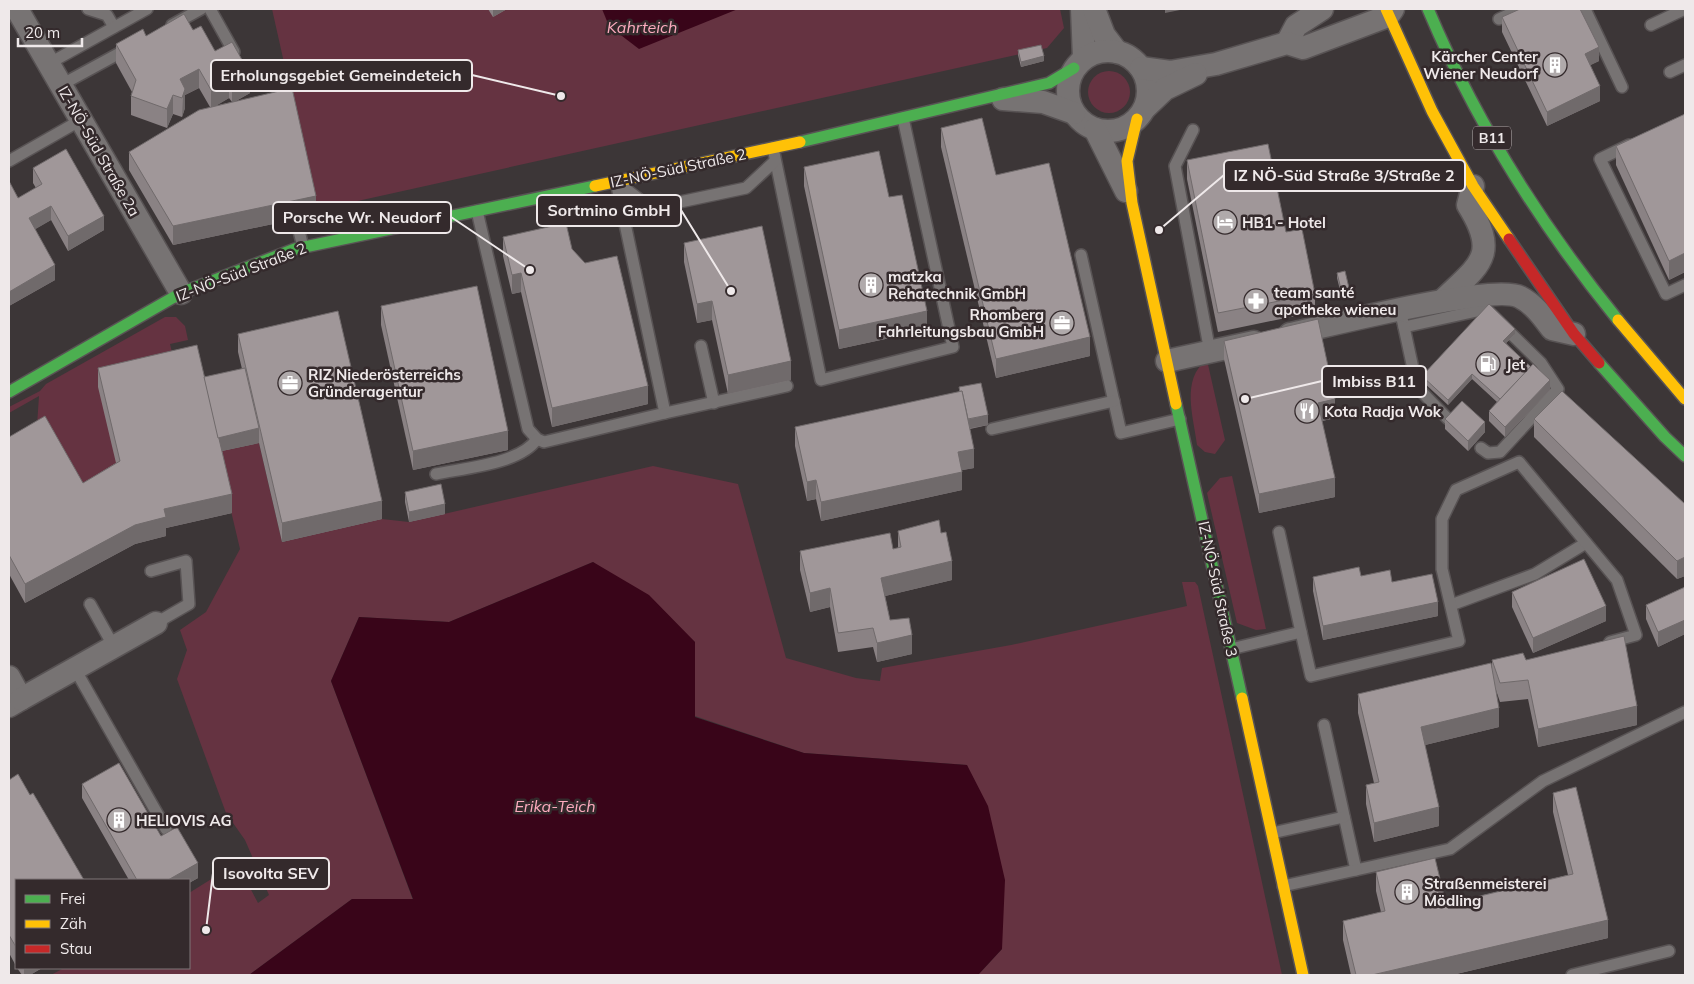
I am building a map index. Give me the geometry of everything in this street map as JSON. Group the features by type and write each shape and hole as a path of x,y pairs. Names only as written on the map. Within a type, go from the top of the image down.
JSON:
{"street":[{"name":"IZ-NÖ-Süd Straße 2a","path":"16,9 181,293"},
{"path":"1079,63 1082,9"},
{"path":"1094,9 1104,35 1117,52"},
{"path":"1287,43 1296,26 1322,9"},
{"name":"B11","path":"1428,9 1467,94 1526,197 1619,324 1685,399"},
{"path":"1141,68 1170,72 1216,64 1287,43 1303,48 1389,11"},
{"name":"B11","path":"1389,11 1432,111 1473,186 1574,334 1665,437 1685,456"},
{"path":"1141,113 1148,96 1147,82 1141,68 1130,58 1117,52 1098,52 1079,63 1068,80 1068,101 1074,114 1083,123 1095,129 1113,131 1126,128 1141,113 1165,89 1216,64"},
{"name":"IZ-NÖ-Süd Straße 2","path":"9,392 181,293 303,247 773,148 992,98 1049,83 1079,63"},
{"name":"IZ-NÖ-Süd Straße 2","path":"992,98 1043,102 1074,114"},
{"name":"IZ-NÖ-Süd Straße 3","path":"1141,113 1128,161 1132,203 1303,975"},
{"name":"IZ-NÖ-Süd Straße 3","path":"1095,129 1132,203"},
{"path":"1442,300 1481,261 1485,244 1480,224 1468,205 1473,186"},
{"path":"1167,361 1402,319 1442,300 1496,294 1519,296 1537,310 1552,329 1574,334"},
{"path":"9,678 15,703 156,623"}],"lane":[{"path":"88,9 107,15 114,27"},
{"path":"48,64 147,9"},
{"path":"160,31 201,9"},
{"path":"210,9 234,52"},
{"path":"1499,19 1521,9"},
{"path":"1585,9 1622,87"},
{"path":"1651,25 1685,9"},
{"path":"61,85 143,40"},
{"path":"1670,72 1685,65"},
{"path":"773,148 821,380 954,348 904,118"},
{"path":"9,161 82,120"},
{"path":"1193,130 1175,166 1210,352"},
{"path":"1643,139 1600,159 1666,294 1685,285"},
{"path":"616,181 648,206 661,206 746,188 775,161"},
{"path":"616,181 666,413"},
{"path":"477,211 528,429 537,439 544,442 787,386"},
{"path":"296,219 303,247"},
{"path":"1081,255 1121,433 1180,420"},
{"path":"1448,419 1417,387 1402,319 1486,309 1540,363 1558,389 1500,452 1488,453 1481,448"},
{"path":"701,346 714,403"},
{"path":"992,430 1114,401"},
{"path":"436,474 518,456 532,446 537,439"},
{"path":"1279,532 1312,676 1459,642 1442,569 1442,518 1456,490 1519,462 1617,580 1636,635 1598,646"},
{"path":"1451,605 1535,574 1586,543"},
{"path":"150,571 186,561 189,604 156,623"},
{"path":"90,604 114,647"},
{"path":"1231,648 1301,632"},
{"path":"75,669 166,829"},
{"path":"1283,886 1450,849 1543,781 1685,712"},
{"path":"1324,725 1356,870"},
{"path":"1272,833 1344,817"},
{"path":"1572,975 1668,951"}],"shaded area":[{"path":"272,9 1060,9 1064,28 1047,48 317,210"},
{"path":"1109,71 1124,77 1130,92 1124,107 1109,113 1094,107 1088,92 1094,77"},
{"path":"165,317 176,317 185,326 188,340 170,344 176,369 120,479 83,502 36,440 39,396 9,413 9,407 40,391 46,384"},
{"path":"1207,360 1225,440 1215,454 1205,452 1197,445 1192,411 1191,388 1199,368"},
{"path":"259,443 282,542 382,519 409,522 653,466 738,484 786,658 856,678 880,681 882,668 1011,645 1187,606 1182,582 1195,582 1198,586 1282,975 978,975 1002,949 967,765 804,753 695,716 695,642 593,562 449,622 359,617 331,681 413,900 352,899 249,975 51,975 62,969 190,969 190,892 237,863 258,903 269,895 245,840 226,813 177,679 187,650 180,630 206,612 240,549 217,452"},
{"path":"1232,476 1266,629 1256,630 1237,623 1207,493 1220,478"}],"water":[{"name":"Kahrteich","path":"602,9 738,9 639,49 609,26"},
{"name":"Erika-Teich","path":"593,562 649,595 695,642 695,717 804,753 967,765 988,806 1005,880 1002,949 978,975 249,975 352,899 413,899 331,681 359,617 449,622"}],"building":[{"name":"Kärcher Center Wiener Neudorf","path":"1520,9 1580,9 1599,47 1585,54 1600,86 1547,112 1502,17"},
{"path":"184,14 193,30 201,26 215,51 232,42 250,74 232,84 229,79 211,90 199,69 180,79 185,89 182,98 173,95 167,109 131,96 136,80 116,44 143,29 146,36"},
{"path":"1041,45 1044,56 1021,62 1018,50"},
{"path":"292,88 316,196 173,226 129,152 199,110"},
{"path":"1685,114 1685,253 1669,261 1616,146"},
{"path":"982,118 996,175 1049,163 1090,337 996,359 941,128"},
{"path":"1268,144 1286,232 1302,229 1315,294 1218,313 1187,160"},
{"path":"66,149 104,216 68,236 51,206 29,218 55,265 9,292 9,181 18,198 42,184 33,168"},
{"name":"matzka Rehatechnik GmbH","path":"879,151 889,197 902,195 927,311 839,330 804,167"},
{"path":"566,223 572,249 585,263 617,256 648,386 552,408 521,273 512,275 503,237"},
{"path":"762,226 791,361 728,375 712,301 697,304 684,243"},
{"path":"1345,271 1349,288 1341,289 1337,273"},
{"path":"477,286 508,431 413,451 381,306"},
{"path":"1489,304 1515,329 1503,341 1531,367 1500,399 1472,374 1448,400 1422,376"},
{"path":"338,311 382,501 282,523 238,334"},
{"path":"1318,319 1335,399 1318,403 1335,478 1259,494 1224,341"},
{"path":"197,345 232,494 164,509 166,517 135,525 25,584 9,555 9,437 45,416 83,483 120,461 98,368"},
{"path":"1533,364 1550,380 1505,427 1489,411"},
{"path":"245,368 259,428 218,438 204,377"},
{"path":"981,383 988,415 968,419 962,391 960,392 959,387"},
{"path":"962,391 974,449 958,452 962,472 821,502 816,480 807,482 795,427"},
{"path":"1562,391 1685,504 1685,557 1677,561 1534,419"},
{"path":"1462,401 1485,422 1468,441 1445,419"},
{"path":"441,484 445,504 409,512 405,492"},
{"path":"939,520 941,533 946,532 952,561 881,578 890,620 909,618 912,635 877,643 873,628 838,633 830,588 810,593 800,551 890,533 893,549 901,547 898,531"},
{"path":"1584,559 1606,606 1533,638 1512,592"},
{"path":"1359,567 1361,576 1390,570 1392,582 1432,574 1438,602 1323,626 1313,577"},
{"path":"1685,587 1685,620 1658,632 1646,605"},
{"path":"1624,636 1637,706 1538,729 1528,680 1500,683 1492,660 1523,653 1526,660"},
{"path":"1491,663 1499,708 1421,727 1439,807 1374,823 1366,785 1379,782 1358,694"},
{"name":"HELIOVIS AG","path":"119,763 161,836 177,827 198,863 170,879 136,879 82,784"},
{"path":"18,774 30,795 33,793 83,879 15,879 15,945 9,935 9,780"},
{"name":"Straßenmeisterei Mödling","path":"1576,787 1608,920 1372,975 1356,975 1343,921 1385,911 1376,872 1435,858 1446,904 1573,874 1553,793"}],"traffic: fast":[{"path":"1428,9 1467,92 1512,171 1562,247 1618,320"},
{"path":"800,142 1049,83 1074,68"},
{"path":"9,392 181,293 295,249 595,186"},
{"path":"1599,363 1665,437 1685,456"},
{"path":"1176,404 1242,698"}],"traffic: slow":[{"path":"1386,9 1432,111 1473,186 1509,239"},
{"path":"1137,119 1127,161 1132,203 1176,404"},
{"path":"595,186 800,142"},
{"path":"1618,320 1685,399"},
{"path":"1242,698 1303,975"}],"traffic: jam":[{"path":"1509,239 1574,334 1599,363"}],"place":[{"name":"Kärcher Center Wiener Neudorf","path":"1555,65"},
{"name":"Erholungsgebiet Gemeindeteich","path":"561,96"},
{"name":"HB1 - Hotel","path":"1225,222"},
{"name":"IZ NÖ-Süd Straße 3/Straße 2","path":"1159,230"},
{"name":"Porsche Wr. Neudorf","path":"530,270"},
{"name":"matzka Rehatechnik GmbH","path":"871,285"},
{"name":"Sortmino GmbH","path":"731,291"},
{"name":"team santé apotheke wieneu","path":"1256,301"},
{"name":"Rhomberg Fahrleitungsbau GmbH","path":"1062,323"},
{"name":"Jet","path":"1488,364"},
{"name":"RIZ Niederösterreichs Gründeragentur","path":"290,383"},
{"name":"Imbiss B11","path":"1245,399"},
{"name":"Kota Radja Wok","path":"1307,411"},
{"name":"HELIOVIS AG","path":"119,820"},
{"name":"Straßenmeisterei Mödling","path":"1407,892"},
{"name":"Isovolta SEV","path":"206,930"}]}
